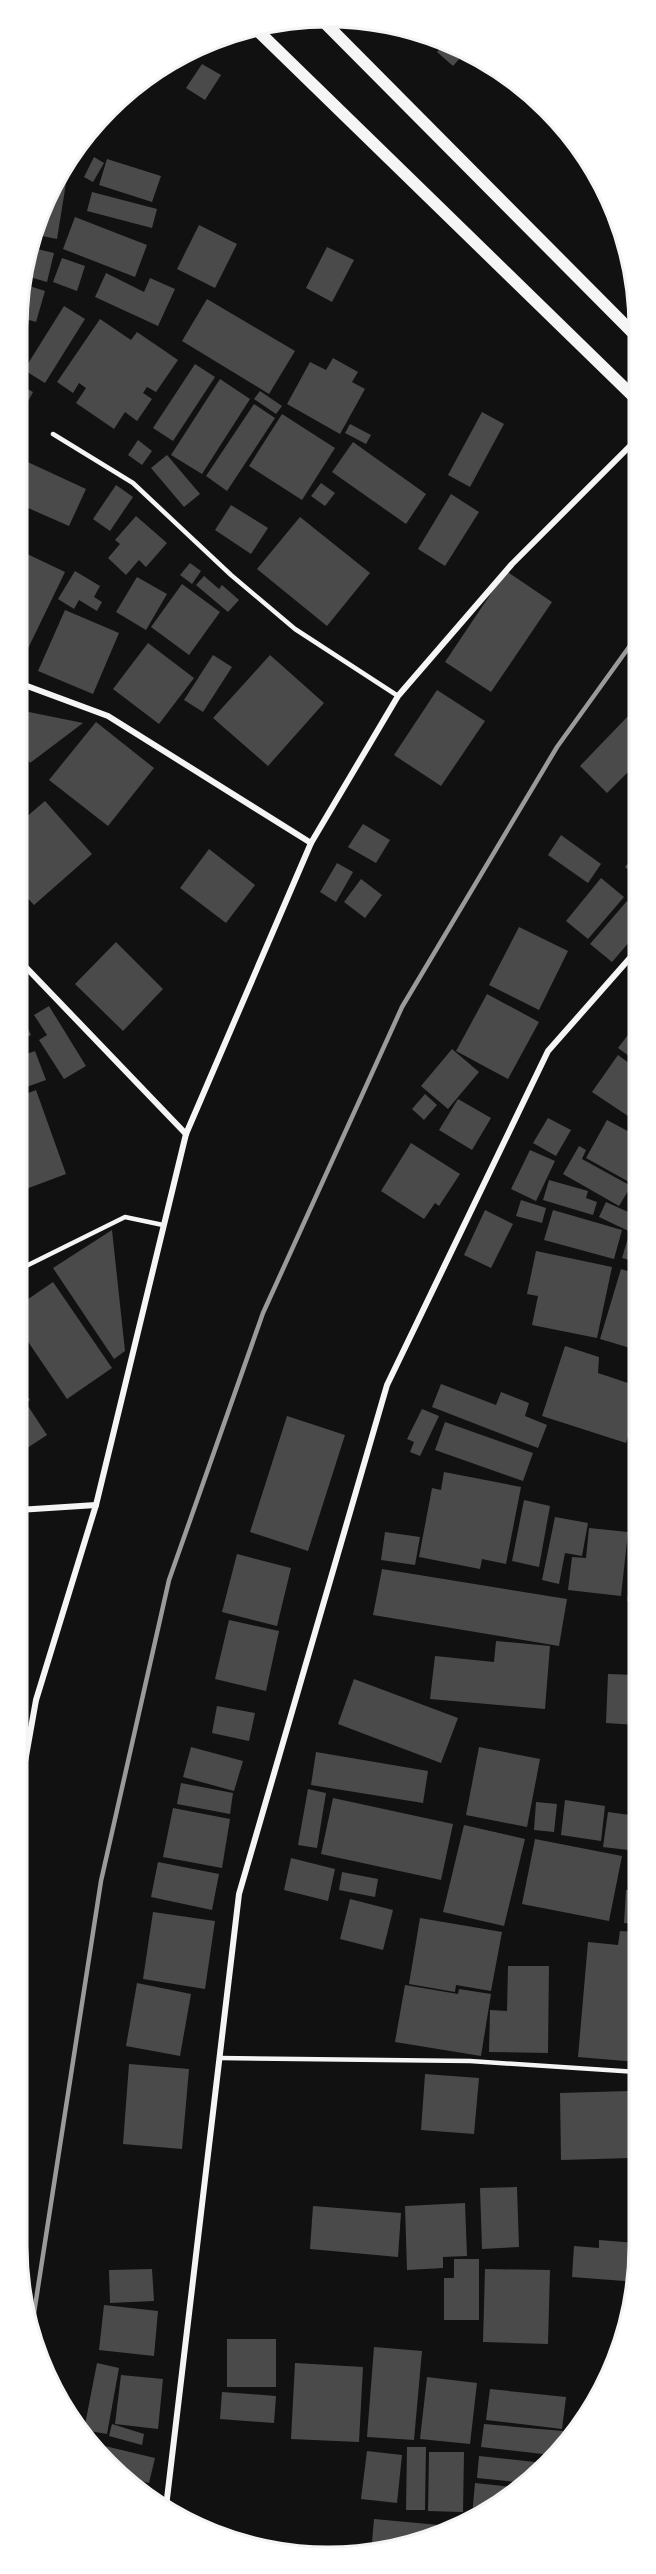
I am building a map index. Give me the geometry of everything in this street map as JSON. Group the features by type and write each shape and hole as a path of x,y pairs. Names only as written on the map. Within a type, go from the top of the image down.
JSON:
{"main road":[{"path":"329,27 629,329"},
{"path":"262,35 629,392"}],"street":[{"path":"27,1751 36,1700 96,1505 186,1134 311,843 398,696 512,564 629,446"},
{"path":"27,686 108,716 311,843"},
{"path":"167,2500 239,1894 387,1385 548,1051 629,959"},
{"path":"27,968 186,1134"},
{"path":"27,1509 96,1505"}],"lane":[{"path":"53,434 133,483 231,575 295,629 398,696"},
{"path":"27,1266 125,1217 163,1225"},
{"path":"220,2058 470,2061 629,2071"}],"building":[{"path":"440,49 460,58 453,66 437,52"},
{"path":"202,64 221,75 205,100 186,88"},
{"path":"94,157 104,163 93,182 84,177"},
{"path":"107,159 161,176 152,202 99,185"},
{"path":"66,183 57,239 41,236 58,195"},
{"path":"92,192 157,209 152,228 87,211"},
{"path":"75,217 147,245 135,277 63,249"},
{"path":"199,225 237,244 215,288 177,269"},
{"path":"327,247 354,260 332,302 306,288"},
{"path":"37,249 54,253 47,282 32,278"},
{"path":"62,258 85,266 77,291 53,282"},
{"path":"106,273 144,292 150,278 175,289 158,326 95,297"},
{"path":"30,286 45,291 36,322 27,319"},
{"path":"207,299 295,351 269,394 182,341"},
{"path":"64,306 85,319 45,383 27,372 27,365"},
{"path":"100,319 131,340 137,332 178,360 156,392 147,387 143,393 152,399 137,421 125,412 114,429 76,403 86,388 79,383 73,393 57,382"},
{"path":"333,358 358,372 352,382 365,389 340,434 287,404 310,362 326,370"},
{"path":"195,364 215,377 173,441 153,428"},
{"path":"220,379 250,399 202,474 171,455"},
{"path":"27,389 33,392 27,403"},
{"path":"260,391 282,406 276,414 254,399"},
{"path":"254,404 275,418 227,491 206,476"},
{"path":"482,412 504,424 470,487 448,475"},
{"path":"282,414 335,448 302,500 249,466"},
{"path":"350,424 371,435 366,444 345,433"},
{"path":"138,440 152,451 142,465 128,455"},
{"path":"353,442 426,494 406,524 332,472"},
{"path":"167,455 200,494 184,507 151,468"},
{"path":"27,462 86,489 69,526 27,508"},
{"path":"321,483 335,493 325,506 311,496"},
{"path":"116,485 133,497 110,531 93,519"},
{"path":"451,494 479,512 445,566 418,549"},
{"path":"231,505 268,528 251,554 215,530"},
{"path":"136,516 167,543 146,567 139,560 126,575 108,558 120,544 115,540"},
{"path":"300,517 370,573 327,626 257,569"},
{"path":"27,554 65,572 27,650"},
{"path":"190,563 201,571 192,584 180,575"},
{"path":"75,571 100,586 94,597 102,602 97,611 79,600 74,609 58,599"},
{"path":"506,571 552,602 491,692 445,662"},
{"path":"204,576 219,589 222,585 239,600 228,612 196,585"},
{"path":"137,577 167,594 146,630 116,612"},
{"path":"182,584 220,612 189,655 151,627"},
{"path":"65,610 119,633 93,694 38,671"},
{"path":"148,643 194,678 159,724 113,689"},
{"path":"213,655 232,667 203,712 184,700"},
{"path":"270,655 324,703 268,766 213,718"},
{"path":"437,690 485,721 441,786 394,755"},
{"path":"27,712 83,723 30,763 27,759"},
{"path":"629,715 629,771 607,793 580,766"},
{"path":"96,722 154,768 108,826 49,780"},
{"path":"45,801 92,854 34,905 27,898 27,816"},
{"path":"363,824 390,840 376,863 348,847"},
{"path":"561,835 601,864 588,883 548,855"},
{"path":"209,849 255,885 226,923 180,888"},
{"path":"337,863 353,872 336,902 320,892"},
{"path":"601,878 624,897 588,939 566,921"},
{"path":"361,879 382,895 365,918 344,902"},
{"path":"627,901 629,903 629,942 612,962 590,944"},
{"path":"519,927 568,951 539,1010 489,985"},
{"path":"116,942 163,989 123,1031 75,984"},
{"path":"487,994 539,1022 508,1079 456,1051"},
{"path":"49,1006 86,1066 64,1079 39,1040 47,1035 34,1015"},
{"path":"629,1034 629,1056 618,1048"},
{"path":"452,1049 479,1072 448,1109 421,1086"},
{"path":"35,1051 46,1080 27,1087 27,1054"},
{"path":"618,1055 629,1063 629,1117 592,1092"},
{"path":"36,1090 66,1174 27,1189 27,1094"},
{"path":"425,1094 437,1105 424,1120 412,1109"},
{"path":"458,1099 491,1118 472,1150 439,1130"},
{"path":"548,1118 571,1130 556,1156 533,1143"},
{"path":"607,1120 629,1132 629,1182 586,1158"},
{"path":"411,1143 460,1174 439,1206 435,1203 424,1219 381,1191"},
{"path":"579,1146 586,1150 582,1159 629,1185 629,1189 619,1206 563,1174"},
{"path":"530,1150 555,1161 536,1201 511,1189"},
{"path":"549,1180 588,1191 586,1198 597,1202 593,1215 543,1200"},
{"path":"521,1200 546,1208 542,1223 516,1216"},
{"path":"606,1202 629,1212 629,1231 599,1217"},
{"path":"485,1210 513,1224 491,1268 464,1255"},
{"path":"553,1210 622,1230 614,1259 544,1240"},
{"path":"112,1230 125,1351 114,1359 53,1268"},
{"path":"628,1238 629,1260 622,1258"},
{"path":"536,1251 612,1267 597,1338 532,1325 538,1296 527,1294"},
{"path":"621,1269 629,1272 629,1348 600,1339"},
{"path":"53,1282 112,1368 67,1399 27,1340 27,1300"},
{"path":"565,1346 599,1357 598,1373 629,1383 629,1434 626,1443 542,1416"},
{"path":"441,1384 496,1405 501,1392 529,1403 525,1416 547,1425 538,1448 432,1407"},
{"path":"27,1405 47,1435 27,1448"},
{"path":"422,1409 439,1416 420,1456 410,1452 414,1442 407,1439"},
{"path":"287,1416 345,1435 308,1551 250,1532"},
{"path":"445,1422 533,1453 523,1481 435,1450"},
{"path":"444,1472 521,1487 506,1564 482,1559 480,1569 419,1557 432,1488 441,1490"},
{"path":"524,1500 550,1506 539,1567 512,1561"},
{"path":"555,1517 588,1523 582,1556 565,1553 559,1584 542,1580"},
{"path":"589,1528 628,1532 621,1596 568,1590 572,1557 586,1558"},
{"path":"385,1532 420,1537 415,1565 381,1560"},
{"path":"237,1554 291,1568 277,1626 222,1612"},
{"path":"382,1569 567,1599 559,1646 373,1615"},
{"path":"229,1620 279,1631 266,1691 215,1679"},
{"path":"496,1641 550,1646 545,1709 430,1699 435,1656 494,1662"},
{"path":"608,1674 629,1675 629,1724 606,1723"},
{"path":"354,1679 458,1718 441,1763 338,1724"},
{"path":"217,1706 255,1713 249,1741 212,1733"},
{"path":"191,1747 243,1761 234,1791 183,1777"},
{"path":"479,1747 540,1759 527,1827 466,1815"},
{"path":"316,1752 428,1771 423,1803 311,1785"},
{"path":"181,1783 233,1793 230,1814 177,1804"},
{"path":"308,1789 326,1793 317,1848 298,1845"},
{"path":"333,1798 453,1824 441,1880 321,1854"},
{"path":"565,1800 605,1806 601,1841 561,1835"},
{"path":"536,1802 557,1804 554,1832 534,1830"},
{"path":"173,1808 230,1819 222,1868 163,1857"},
{"path":"608,1812 629,1815 629,1850 603,1847"},
{"path":"464,1825 525,1839 504,1926 443,1912"},
{"path":"535,1839 622,1856 609,1921 522,1904"},
{"path":"291,1858 335,1869 328,1901 284,1890"},
{"path":"158,1862 219,1874 212,1910 151,1897"},
{"path":"342,1872 378,1879 375,1897 339,1890"},
{"path":"626,1890 629,1890 629,1923 624,1923"},
{"path":"350,1899 393,1910 383,1950 340,1939"},
{"path":"153,1912 215,1921 205,1989 143,1979"},
{"path":"420,1918 502,1932 491,1991 456,1985 455,1992 409,1984"},
{"path":"620,1931 629,1932 629,2061 578,2057 588,1942 618,1945"},
{"path":"508,1966 549,1966 548,2053 489,2052 490,2010 507,2011"},
{"path":"137,1983 191,1994 180,2056 126,2046"},
{"path":"405,1985 458,1994 459,1989 491,1994 481,2056 395,2042"},
{"path":"129,2064 189,2069 182,2149 123,2144"},
{"path":"425,2074 479,2078 474,2134 421,2130"},
{"path":"629,2091 629,2158 561,2160 560,2093"},
{"path":"517,2187 519,2247 482,2249 480,2188"},
{"path":"465,2203 467,2256 443,2257 443,2268 407,2270 405,2206"},
{"path":"313,2206 401,2213 398,2257 310,2249"},
{"path":"599,2240 629,2242 626,2281 572,2277 574,2246 599,2248"},
{"path":"454,2259 479,2259 479,2320 444,2320 444,2278 454,2278"},
{"path":"152,2269 154,2301 110,2303 109,2270"},
{"path":"485,2269 550,2270 548,2344 483,2342"},
{"path":"104,2305 158,2311 154,2356 99,2350"},
{"path":"227,2339 276,2339 276,2387 227,2387"},
{"path":"374,2347 422,2351 414,2440 367,2437"},
{"path":"97,2363 119,2368 107,2434 91,2431 85,2424"},
{"path":"295,2363 363,2367 359,2442 291,2439"},
{"path":"121,2375 163,2379 158,2429 115,2424"},
{"path":"427,2377 477,2383 470,2444 420,2439"},
{"path":"490,2389 566,2397 562,2429 486,2420"},
{"path":"222,2392 276,2396 274,2423 220,2419"},
{"path":"112,2424 144,2434 142,2445 109,2436"},
{"path":"484,2424 563,2431 545,2454 481,2447"},
{"path":"103,2446 155,2458 149,2483 140,2481"},
{"path":"407,2447 426,2447 425,2510 406,2510"},
{"path":"367,2451 402,2455 397,2503 361,2499"},
{"path":"429,2452 464,2452 463,2512 428,2511"},
{"path":"479,2456 537,2462 515,2482 477,2478"},
{"path":"475,2483 509,2487 478,2507 473,2510"},
{"path":"374,2519 440,2525 406,2537 372,2542"}],"railway":[{"path":"34,2311 101,1881 169,1580 263,1313 402,1007 557,747 629,647"}]}
